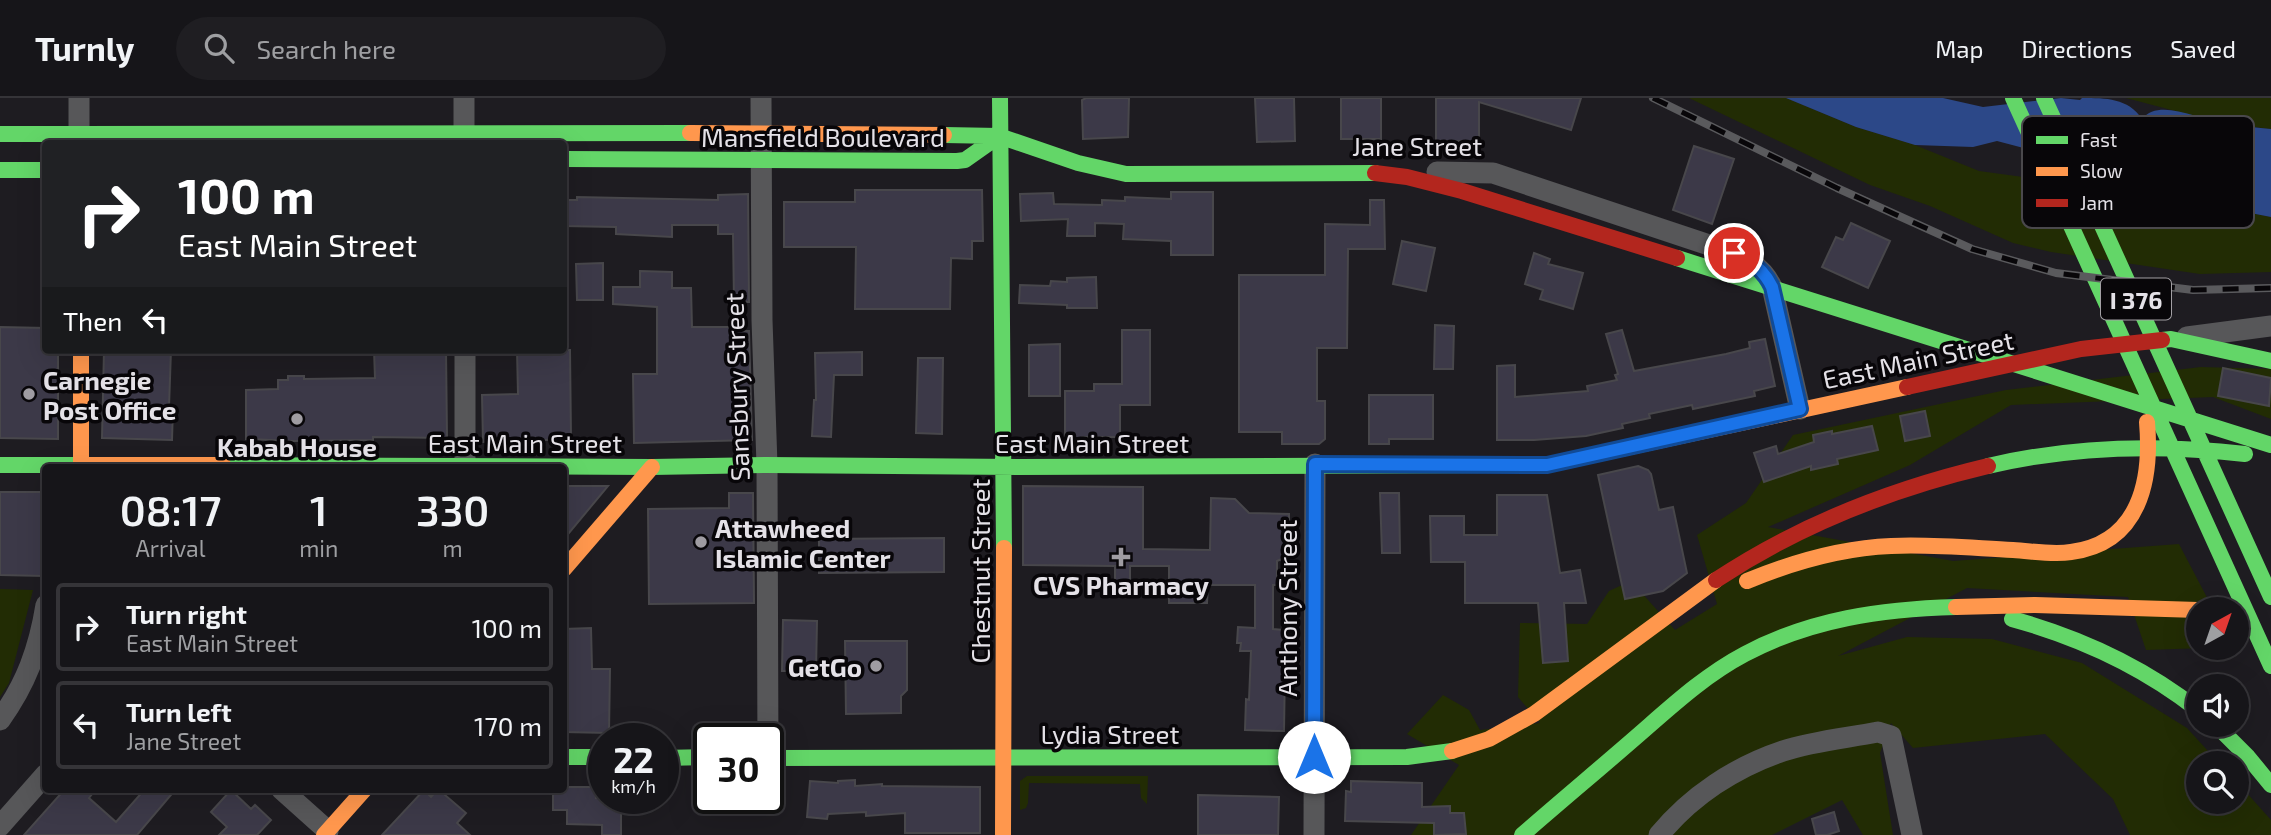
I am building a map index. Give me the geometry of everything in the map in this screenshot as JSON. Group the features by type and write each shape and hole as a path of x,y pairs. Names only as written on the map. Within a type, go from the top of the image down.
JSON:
{"main road":[{"name":"Chestnut Street","path":"1000,98 1004,467 1003,835"},
{"name":"I 376","path":"2013,98 2022,118"},
{"name":"I 376","path":"2044,98 2052,116"},
{"name":"Mansfield Boulevard","path":"0,134 79,139 464,139 760,133 999,135"},
{"name":"Mansfield Boulevard","path":"567,159 965,160 999,135"},
{"name":"Jane Street","path":"999,135 1078,163 1126,174 1375,173"},
{"path":"0,170 42,170"},
{"path":"1375,173 1407,177 1462,191 2271,445"},
{"name":"I 376","path":"2072,228 2271,666"},
{"name":"I 376","path":"2103,228 2271,597"},
{"name":"East Main Street","path":"567,467 1547,465 2081,349 2171,339 2271,361"},
{"path":"81,354 81,464"},
{"path":"1653,626 1762,574 1831,554 1918,546 2055,552 2082,550 2107,539 2118,531 2136,509 2147,484 2150,456 2142,383"},
{"path":"1653,626 1722,575 1788,536 1861,504 1938,479 2034,458 2114,448 2180,448 2271,459"},
{"name":"East Main Street","path":"0,465 42,466"},
{"path":"567,566 652,467"},
{"path":"1522,835 1698,685 1757,648 1802,629 1848,616 1904,608 2035,605 2186,610"},
{"path":"1966,607 2051,629 2100,648 2144,671 2186,701"},
{"path":"2249,612 2259,612"},
{"name":"Lydia Street","path":"784,758 1408,757 1452,751 1493,739 1522,724 1653,626"},
{"path":"2228,737 2271,785"},
{"path":"567,757 588,757"},
{"path":"326,833 361,793"}],"street":[{"path":"79,98 79,139"},
{"path":"464,98 464,139"},
{"name":"Sansbury Street","path":"761,98 768,723"},
{"name":"Jane Street","path":"1375,173 1493,173 1734,253 1752,262 1762,270 1772,287 1800,409"},
{"path":"2171,339 2271,326"},
{"path":"465,354 465,464"},
{"name":"Anthony Street","path":"1314,835 1315,464"},
{"path":"0,720 17,697 32,666 42,630"},
{"path":"1659,835 1672,819 1699,795 1728,775 1755,762 1785,750 1878,732 1891,736 1912,835"},
{"path":"0,826 42,779"},
{"path":"285,793 326,833"}],"green space":[{"path":"1689,98 1786,98 1856,127 1915,145 1979,171 2022,177 2022,228 2254,228 2254,214 2271,217 2271,272 2200,274 2051,252 2013,243 1930,206 1870,185"},
{"path":"2126,98 2271,98 2271,129 2254,127 2254,116 2194,116"},
{"path":"2201,367 2271,369 2271,419 2213,397 2011,405 1910,465 1768,527 1953,561 2179,544 2207,597 2186,597 2186,649 2146,650 2128,597 1967,588 1838,656 1907,637 1992,639 2082,663 2186,727 2186,737 2195,737 2208,751 2186,751 2186,814 2249,814 2249,795 2271,820 2271,835 2130,835 2113,799 2045,734 1913,748 1891,723 1880,753 1893,835 1863,835 1842,800 1772,835 1411,835 1459,765 1407,734 1443,695 1469,710 1480,730 1540,723 1518,697 1520,623 1587,624 1609,591 1631,581 1675,630 1717,604 1697,535 1746,503 1793,435 2006,390"},
{"path":"0,589 33,590 9,683 0,697"},
{"path":"1027,776 1148,776 1147,804 1141,798 1140,784 1029,783 1028,803 1026,808 1020,810 1020,781"}],"water":[{"path":"1786,98 1943,98 1983,107 2061,98 2100,98 2123,103 2139,116 2022,116 2022,148 1997,141 1973,147 1915,145 1856,127"},
{"path":"2158,110 2194,116 2146,116"},
{"path":"2254,127 2271,129 2271,217 2254,214"}],"building":[{"path":"1129,98 1128,137 1083,139 1082,100"},
{"path":"1255,98 1294,98 1295,141 1257,142"},
{"path":"1341,98 1381,98 1381,139 1341,139"},
{"path":"1436,98 1581,98 1571,130 1479,102 1479,141 1436,141"},
{"path":"1694,146 1734,159 1712,224 1673,210"},
{"path":"855,190 982,190 983,241 972,241 972,259 951,258 950,309 855,309 856,247 784,247 784,202 855,202"},
{"path":"1171,192 1213,192 1213,255 1171,255 1171,241 1123,239 1124,224 1095,223 1095,236 1067,236 1068,219 1021,221 1020,194 1053,193 1054,204 1102,205 1102,200 1125,201 1125,197 1171,199"},
{"path":"748,194 749,302 734,302 733,234 718,234 718,225 672,225 672,237 616,234 616,227 567,226 567,200 577,200 577,197 718,200 718,195"},
{"path":"1370,200 1384,200 1385,249 1348,249 1347,348 1317,348 1317,401 1325,401 1325,439 1319,444 1282,444 1282,432 1239,432 1239,275 1325,275 1325,224 1370,225"},
{"path":"1851,223 1890,241 1868,288 1822,267 1836,237 1843,240"},
{"path":"1402,241 1435,248 1426,291 1393,284"},
{"path":"1534,253 1550,259 1548,264 1583,273 1573,309 1540,299 1543,290 1525,284"},
{"path":"603,263 603,300 577,300 576,264"},
{"path":"640,271 672,272 672,288 691,288 692,327 735,327 735,331 749,331 752,440 634,443 633,374 657,374 657,307 613,304 613,287 640,287"},
{"path":"1096,277 1097,308 1019,303 1020,285 1050,286 1051,281 1067,282 1067,278"},
{"path":"1435,325 1454,326 1453,369 1434,369"},
{"name":"Carnegie Post Office","path":"0,327 42,328 42,354 58,354 58,439 0,438"},
{"path":"1122,330 1150,330 1150,405 1120,405 1120,437 1082,437 1082,442 1065,442 1065,391 1094,391 1094,384 1122,384"},
{"path":"1622,330 1634,371 1726,354 1750,348 1749,342 1765,339 1775,386 1754,391 1755,396 1693,409 1692,405 1649,414 1650,418 1622,424 1623,428 1586,436 1497,440 1497,366 1515,365 1515,397 1588,391 1587,386 1617,380 1615,375 1618,374 1606,334"},
{"path":"1060,344 1060,396 1029,396 1029,345"},
{"path":"567,350 570,350 571,439 483,442 482,395 518,394 517,354 567,354"},
{"path":"862,352 862,375 834,375 831,437 812,436 816,400 815,353"},
{"path":"104,354 171,354 169,407 173,407 172,440 102,438"},
{"path":"374,354 446,354 447,438 373,437 373,440 293,441 246,439 246,390 278,389 278,380 288,380 288,376 304,376 304,379 375,378"},
{"path":"918,358 943,358 942,434 916,433"},
{"path":"2223,368 2271,378 2269,406 2218,396"},
{"path":"1369,395 1433,395 1433,439 1389,439 1389,444 1369,444"},
{"path":"1925,411 1930,436 1905,441 1900,416"},
{"path":"1872,426 1878,450 1837,459 1838,464 1811,470 1811,466 1764,482 1754,453 1776,446 1778,454 1814,442 1813,435"},
{"path":"1638,466 1651,474 1659,510 1673,507 1687,573 1663,591 1625,599 1598,475"},
{"path":"567,486 608,486 567,535"},
{"path":"1023,486 1143,487 1143,549 1210,550 1211,498 1235,499 1249,513 1289,514 1289,551 1284,550 1284,558 1277,561 1277,585 1273,585 1273,629 1283,630 1281,666 1285,666 1284,731 1245,730 1251,651 1240,651 1241,643 1237,643 1238,627 1255,628 1255,585 1208,585 1207,603 1169,603 1169,566 1130,566 1130,584 1115,584 1115,566 1023,565"},
{"path":"0,492 42,492 42,576 0,575"},
{"name":"Attawheed Islamic Center","path":"729,493 753,493 754,603 649,604 648,509 729,508"},
{"path":"1380,493 1399,493 1400,553 1382,553"},
{"path":"1497,495 1547,495 1560,573 1580,570 1586,603 1564,603 1568,661 1543,663 1538,603 1465,603 1465,562 1431,562 1430,516 1464,516 1464,535 1497,535"},
{"name":"GetGo","path":"944,538 944,572 819,573 819,539"},
{"path":"783,620 817,621 816,671 782,671"},
{"path":"591,628 592,669 610,669 609,723 588,723 588,733 567,732 567,629"},
{"name":"GetGo","path":"845,641 907,641 907,690 901,696 901,713 846,714"},
{"path":"855,780 855,786 882,784 980,787 980,833 905,833 905,813 866,816 866,812 828,814 827,819 807,817 810,781 838,783"},
{"path":"1351,781 1422,783 1422,807 1450,806 1450,813 1464,813 1466,834 1434,835 1434,823 1345,821 1346,791 1351,792"},
{"path":"567,787 588,787 588,814 621,814 621,835 602,835 602,825 567,824 567,810 553,810 553,793 567,793"},
{"path":"61,793 93,793 89,798 116,822 141,793 173,793 137,835 24,835"},
{"path":"228,793 234,793 251,809 255,805 271,820 257,835 219,835 227,827 211,812"},
{"path":"421,793 427,793 431,797 434,793 443,793 466,813 457,823 470,835 382,835"},
{"path":"1198,795 1279,797 1278,835 1198,835"},
{"path":"1834,812 1839,831 1816,835 1812,819"}],"railway":[{"path":"1653,98 1837,188 1972,249 2056,273 2193,290 2271,288"}],"traffic: fast":[{"path":"1000,98 1004,548"},
{"path":"2013,98 2022,118"},
{"path":"2044,98 2052,116"},
{"path":"79,134 690,133"},
{"path":"0,134 79,134 79,140"},
{"path":"944,135 999,136 1078,163 1126,174 1375,173"},
{"path":"567,159 957,161 965,160 999,136"},
{"path":"0,170 42,170"},
{"path":"2072,228 2271,666"},
{"path":"2103,228 2271,597"},
{"path":"1677,258 2271,445"},
{"path":"2162,340 2171,339 2271,361"},
{"path":"1988,466 2052,454 2116,449 2180,449 2245,454"},
{"path":"0,465 42,465"},
{"path":"652,467 1491,465"},
{"path":"567,467 652,467"},
{"path":"1522,835 1692,690 1745,654 1795,632 1847,618 1901,610 1956,607"},
{"path":"2012,619 2062,635 2110,655 2186,701"},
{"path":"2228,737 2271,785"},
{"path":"784,758 1407,757 1452,751"},
{"path":"567,757 588,757"},
{"path":"679,758 693,757"}],"traffic: slow":[{"path":"690,133 944,135"},
{"path":"81,354 81,464"},
{"path":"1491,465 1547,465 1907,387"},
{"path":"1747,581 1818,557 1872,547 1936,546 2057,553 2094,546 2113,536 2127,522 2137,505 2147,466 2147,422"},
{"path":"567,566 652,467"},
{"path":"1003,835 1004,548"},
{"path":"1452,751 1489,739 1534,714 1716,580"},
{"path":"1956,607 2035,605 2186,610"},
{"path":"324,835 361,793"}],"traffic: jam":[{"path":"1375,173 1407,177 1462,191 1677,258"},
{"path":"1907,387 2081,349 2162,340"},
{"path":"1716,580 1780,542 1847,511 1916,486 1988,466"}],"place":[{"name":"Carnegie Post Office","path":"29,394"},
{"name":"Kabab House","path":"297,419"},
{"name":"Attawheed Islamic Center","path":"701,542"},
{"name":"CVS Pharmacy","path":"1121,557"},
{"name":"GetGo","path":"876,666"}],"route":[{"path":"1314,757 1315,464 1547,465 1800,409 1772,287 1762,270 1734,253"}]}
